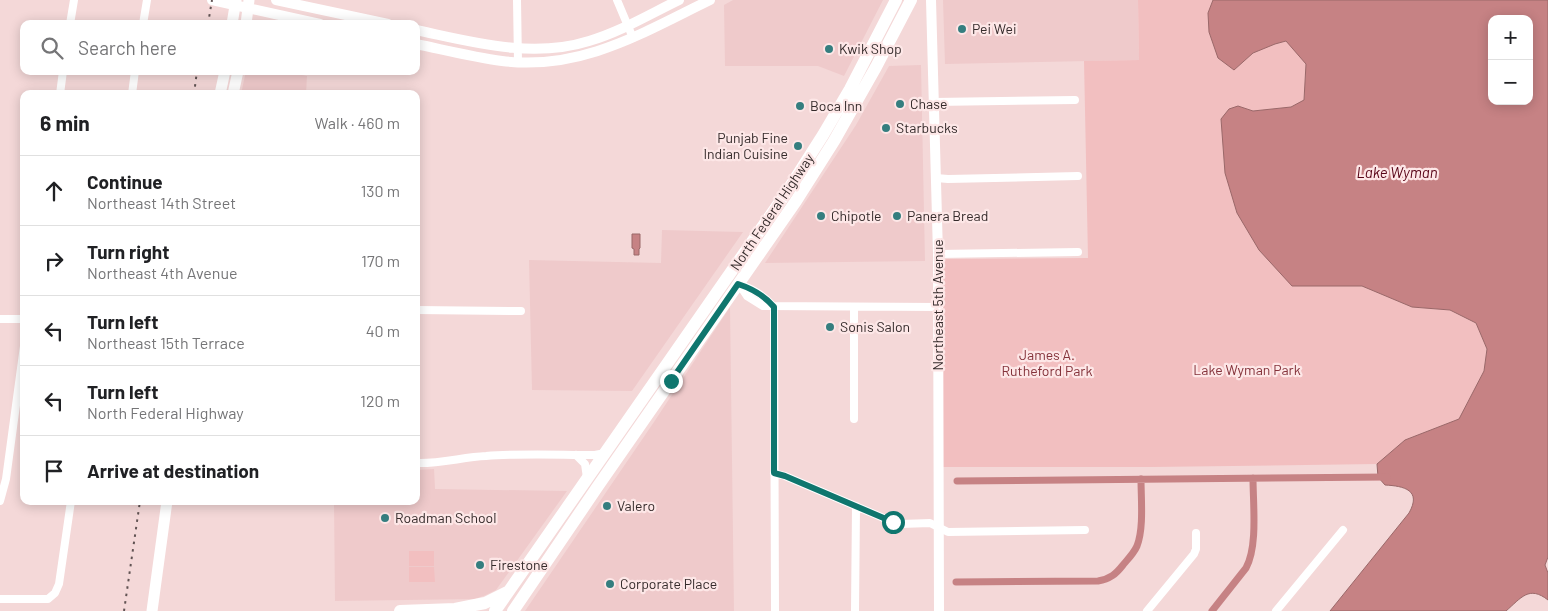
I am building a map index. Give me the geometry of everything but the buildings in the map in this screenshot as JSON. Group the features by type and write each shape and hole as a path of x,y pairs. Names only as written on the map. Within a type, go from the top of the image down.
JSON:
{"main road":[{"name":"North Federal Highway","path":"513,611 532,584 593,478 605,453 740,260 834,142 866,74 896,0"},
{"name":"North Federal Highway","path":"495,611 726,302 791,197 833,118 866,74 911,0"},
{"path":"233,20 235,2"},
{"path":"247,20 249,4"},
{"path":"221,90 223,75"},
{"path":"234,90 237,75"},
{"path":"833,118 832,135 834,142"},
{"path":"738,284 737,269 740,260"},
{"path":"726,302 729,289 727,278"},
{"path":"152,611 166,505"},
{"path":"400,611 462,610 485,603 505,600"}],"street":[{"path":"71,20 74,0"},
{"path":"144,20 147,0"},
{"path":"212,0 249,4 306,20"},
{"path":"276,0 353,20"},
{"path":"518,0 518,62"},
{"path":"617,0 633,38"},
{"path":"420,31 492,46 541,49 574,45 608,35 679,0"},
{"path":"420,45 496,60 518,62 577,58 633,38 705,1"},
{"name":"Northeast 5th Avenue","path":"930,2 938,254 939,611"},
{"path":"61,90 63,75"},
{"path":"133,90 134,75"},
{"path":"934,102 1075,100"},
{"path":"936,178 1078,176"},
{"path":"938,254 1078,252"},
{"path":"738,284 747,296 763,306 938,307"},
{"path":"774,307 775,611"},
{"path":"854,307 854,419"},
{"path":"420,310 521,311"},
{"path":"0,319 20,319"},
{"path":"0,501 6,479 20,376"},
{"path":"420,463 434,463 465,457 595,455 605,453"},
{"path":"576,455 585,464 593,478"},
{"path":"774,473 901,524 930,523 948,532 1084,530"},
{"path":"0,599 48,599 55,593 59,584 69,505"},
{"path":"855,611 856,506"},
{"path":"1276,611 1343,530"},
{"path":"1148,611 1194,554 1196,549 1196,533"}],"shaded area":[{"path":"733,0 883,0 844,76 818,66 725,66 724,5"},
{"path":"943,0 1138,0 1139,60 945,64"},
{"path":"921,65 925,261 765,263 856,125 889,66"},
{"path":"245,75 307,76 306,90 242,90"},
{"path":"662,230 743,232 632,391 532,390 529,260 661,263"},
{"path":"730,307 734,611 525,611 654,422"},
{"path":"434,469 435,489 567,491 496,590 486,595 475,599 335,601 334,505 420,505 420,470"}],"green space":[{"name":"Lake Wyman Park","path":"1138,0 1213,0 1208,13 1234,70 1253,53 1287,41 1306,64 1304,100 1291,107 1253,111 1238,106 1292,286 1362,286 1412,307 1450,310 1476,323 1487,349 1484,371 1459,419 1405,440 1377,464 942,467 943,261 946,259 1088,258 1084,61 1139,60"},
{"path":"409,551 434,551 434,566 409,566"},
{"path":"409,567 434,567 435,582 409,582"}],"water":[{"name":"Lake Wyman","path":"1213,0 1548,0 1548,557 1545,565 1548,573 1548,600 1530,593 1506,611 1330,611 1409,513 1412,505 1412,494 1409,491 1404,488 1385,485 1378,477 1377,464 1405,440 1459,419 1484,371 1487,349 1476,323 1450,310 1412,307 1362,286 1292,286 1259,250 1237,213 1225,173 1221,119 1229,109 1238,106 1253,111 1291,107 1304,100 1306,64 1286,41 1253,53 1234,70 1218,58 1209,32 1208,13"},
{"path":"632,234 640,234 639,255 634,255"}],"waterway":[{"path":"957,481 1387,477"},
{"path":"1212,611 1246,568 1250,559 1254,524 1253,478"},
{"path":"956,582 1098,581 1109,577 1133,554 1137,546 1141,522 1141,479"}],"railway":[{"path":"209,20 212,0"},
{"path":"195,90 196,75"},
{"path":"124,611 139,505"}],"place":[{"name":"Pei Wei","path":"962,29"},
{"name":"Kwik Shop","path":"829,49"},
{"name":"Chase","path":"900,104"},
{"name":"Boca Inn","path":"800,106"},
{"name":"Starbucks","path":"886,128"},
{"name":"Punjab Fine Indian Cuisine","path":"798,146"},
{"name":"Chipotle","path":"821,216"},
{"name":"Panera Bread","path":"897,216"},
{"name":"Sonis Salon","path":"830,327"},
{"name":"Valero","path":"607,506"},
{"name":"Roadman School","path":"385,518"},
{"name":"Firestone","path":"480,565"},
{"name":"Corporate Place","path":"610,584"}],"route":[{"path":"671,381 738,284 753,289 767,299 774,307 774,473 893,522"}],"park label":[{"name":"James A. Rutheford Park","path":"1047,364"}]}
